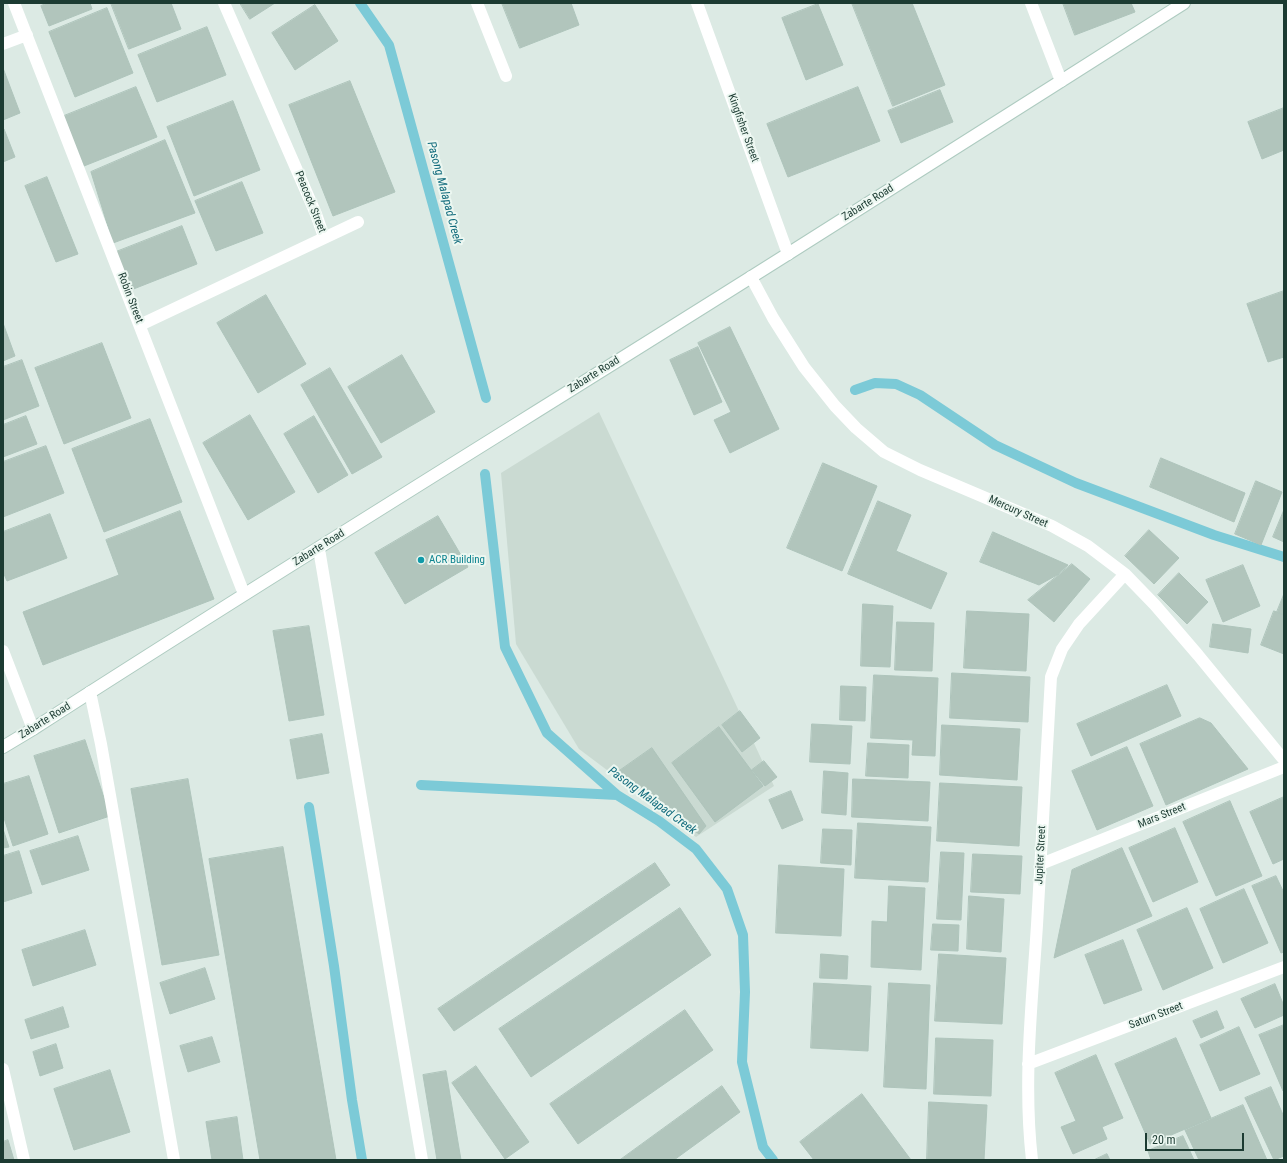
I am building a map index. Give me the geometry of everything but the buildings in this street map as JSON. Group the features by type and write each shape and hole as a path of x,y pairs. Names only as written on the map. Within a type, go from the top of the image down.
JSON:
{"street":[{"name":"Robin Street","path":"14,3 244,594"},
{"name":"Peacock Street","path":"140,324 324,237 313,207 224,3"},
{"path":"477,3 506,76"},
{"name":"Kingfisher Street","path":"697,3 788,254"},
{"path":"1031,3 1061,81"},
{"name":"Zabarte Road","path":"3,747 244,594 788,254 1184,3"},
{"path":"3,44 27,35"},
{"path":"324,237 358,222"},
{"name":"Mercury Street","path":"751,277 773,318 804,367 835,406 856,428 884,452 920,470 1052,526 1088,546 1125,574 1155,604 1198,654 1284,760"},
{"path":"319,548 422,1160"},
{"name":"Jupiter Street","path":"1032,1160 1029,1131 1028,1064 1051,677 1062,649 1080,624 1125,574"},
{"path":"3,651 33,729"},
{"path":"90,692 101,744 174,1160"},
{"name":"Mars Street","path":"1041,864 1284,767"},
{"name":"Saturn Street","path":"1028,1064 1284,967"},
{"path":"3,1069 24,1160"}],"shaded area":[{"path":"599,412 774,786 696,837 579,749 516,644 501,473"}],"waterway":[{"name":"Pasong Malapad Creek","path":"360,3 389,45 486,398"},
{"path":"855,390 875,383 896,384 920,395 995,445 1076,483 1214,535 1284,557"},
{"name":"Pasong Malapad Creek","path":"485,474 505,647 547,733 617,795 659,821 696,849 727,889 743,935 745,992 742,1062 763,1147 773,1160"},
{"path":"421,785 617,795"},
{"path":"309,807 362,1160"}],"place":[{"name":"ACR Building","path":"421,560"}]}
